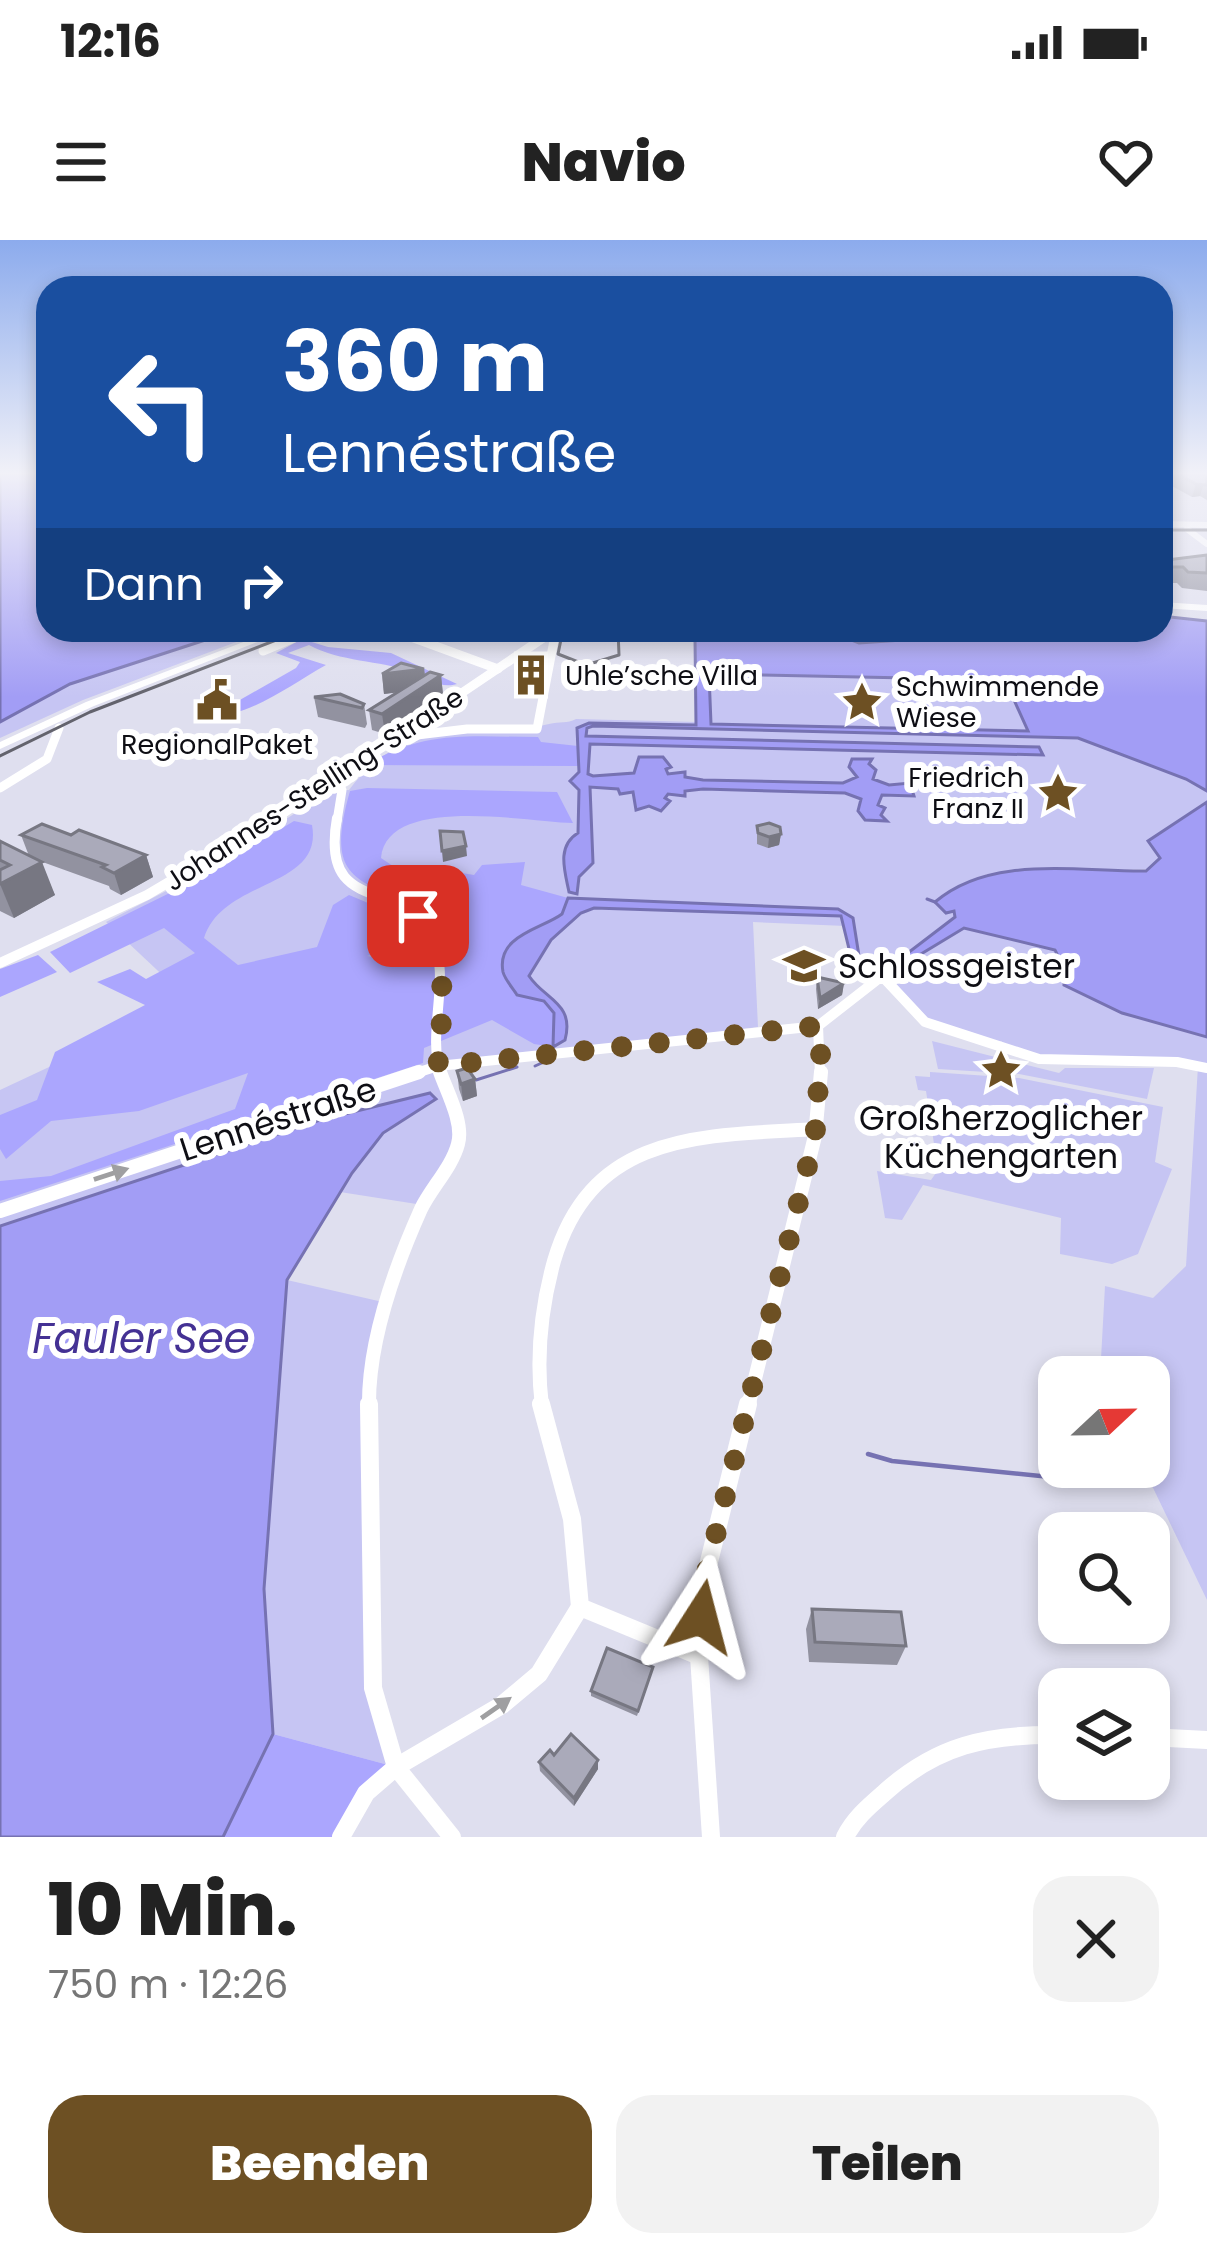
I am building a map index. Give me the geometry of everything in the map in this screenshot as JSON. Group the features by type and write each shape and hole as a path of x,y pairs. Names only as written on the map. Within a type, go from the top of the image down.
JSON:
{"street":[{"path":"1173,606 1207,608"},
{"path":"0,742 112,688 236,642"},
{"path":"0,742 252,642"},
{"path":"262,651 284,642"},
{"path":"425,642 498,668"},
{"name":"Johannes-Stelling-Straße","path":"0,963 163,886 336,778 537,642"},
{"path":"399,736 537,729 553,642"},
{"path":"0,788 46,759 59,728"},
{"path":"336,778 342,790 332,847 344,879 355,889 418,916 431,935 440,967 438,1066 459,1129 458,1145 422,1205 399,1263 369,1382 373,1688 396,1767 452,1837"},
{"path":"711,1837 699,1656 702,1590 816,1129 822,1057 818,1026 884,966 926,1022 1039,1060 1168,1061 1207,1069"},
{"name":"Lennéstraße","path":"0,1211 438,1066 818,1026"},
{"path":"341,1837 366,1793 396,1767 502,1705 539,1674 580,1607 570,1508 540,1394 541,1320 555,1246 570,1214 589,1186 614,1165 644,1150 709,1136 816,1129"},
{"path":"580,1607 699,1656"},
{"path":"845,1837 849,1826 889,1786 933,1752 973,1736 1038,1735"},
{"path":"1170,1738 1207,1740"}],"shaded area":[{"path":"199,642 236,642 83,700 0,738 0,722 70,684"},
{"path":"296,642 312,642 391,653 457,684 440,684 399,668 309,645 288,653 326,665 249,708 199,716 217,713 300,662 276,653"},
{"name":"Schwimmende Wiese","path":"708,674 1005,680 1028,731 710,724"},
{"path":"570,721 1078,738 1207,791 1207,802 1149,841 1161,858 1151,869 987,874 941,905 946,913 957,913 955,917 968,930 1055,950 1064,968 1065,986 1122,1013 1207,1037 1207,1600 1170,1523 1170,1512 1165,1512 1153,1488 1170,1488 1170,1356 1101,1356 1105,1286 1153,1298 1186,1266 1198,1066 1039,1059 925,1022 881,975 853,975 846,926 753,922 758,1027 439,1067 458,1145 423,1205 340,1192 383,1132 436,1099 430,1093 320,1120 0,1226 0,1090 190,1001 106,922 211,868 329,791 349,790 371,766 416,740"},
{"path":"538,737 541,742 578,746 579,766 366,765 429,740"},
{"path":"350,791 557,792 573,823 462,816 432,819 407,825 389,838 381,858 412,879 450,871 474,875 482,865 525,862 521,885 568,898 562,914 516,941 504,972 524,994 544,1001 554,1013 553,1047 534,1044 492,1020 424,1048 423,1063 0,1201 0,1181 51,1176 235,1109 248,1073 139,1111 51,1121 6,1159 0,1149 0,1115 37,1100 55,1052 145,1005 97,982 130,969 146,979 195,953 164,928 70,973 50,952 194,881 294,821 312,825 312,846 303,861 231,904 204,938 238,965 317,947 333,905 349,895 404,918 390,949 367,956 386,959 429,919 355,876 346,864 341,847"},
{"path":"38,955 57,972 0,997 0,969"},
{"name":"Großherzoglicher Küchengarten","path":"932,1041 1059,1073 1065,1068 1154,1068 1147,1099 1019,1074 938,1069"},
{"path":"930,1072 1019,1078 1163,1107 1155,1162 1172,1169 1138,1254 1112,1264 1060,1254 1061,1218 923,1185 902,1220 885,1218 877,1171 931,1180 938,1170 926,1091 918,1090 915,1076 930,1077"},
{"path":"287,1280 387,1303 369,1382 373,1688 396,1767 273,1734 264,1589"},
{"path":"273,1734 396,1767 341,1837 223,1837"}],"water":[{"path":"0,548 36,548 36,642 199,642 70,684 0,722"},
{"path":"1173,617 1207,621 1207,791 1078,738 593,726 587,728 586,736 1039,747 1043,755 590,744 588,774 593,776 634,773 639,757 663,757 671,767 666,769 668,774 685,772 685,777 703,780 843,783 857,777 849,767 852,759 872,759 873,779 889,785 910,783 914,796 882,795 878,805 885,808 881,815 887,821 865,820 858,811 861,799 845,793 703,789 685,791 685,796 668,794 665,798 670,801 661,811 649,806 636,810 633,792 590,787 593,863 579,877 577,894 569,892 564,860 567,845 578,833 579,790 570,781 579,772 577,728 589,723 696,725 695,642 1173,642","holes":["709,674 1005,680 1028,731 711,724"]},
{"path":"1207,802 1207,1037 1122,1013 1064,985 1064,968 1055,950 964,928 911,960 896,962 955,917 954,911 946,913 935,902 957,887 1008,871 1146,871 1160,858 1148,841"},
{"path":"568,898 838,909 853,918 859,956 867,960 851,957 841,916 594,908 581,913 551,940 529,976 566,1018 565,1040 553,1047 554,1013 544,1001 517,995 504,975 503,960 513,941 562,914"},
{"name":"Fauler See","path":"430,1093 436,1099 383,1133 352,1173 287,1280 264,1589 273,1734 223,1837 0,1837 0,1226 320,1120"}],"building":[{"path":"1207,555 1207,573 1173,567 1173,559"},
{"path":"401,663 424,669 382,674"},
{"path":"430,672 441,675 382,714 369,710"},
{"path":"340,694 364,704 362,708 314,697"},
{"path":"42,824 71,835 79,830 146,855 114,873 102,867 106,865 21,835"},
{"path":"757,826 780,827 781,834 758,833"},
{"path":"440,831 463,832 466,846 442,851"},
{"path":"0,841 42,862 0,884 0,870 10,865 0,860"},
{"path":"817,977 844,983 820,998"},
{"path":"467,1068 475,1079 461,1084 457,1071"},
{"path":"812,1609 901,1612 906,1646 815,1642"},
{"path":"607,1648 653,1667 638,1711 591,1691"},
{"path":"571,1734 598,1760 574,1798 539,1762 550,1750 554,1755"}],"waterway":[{"path":"927,899 935,902"},
{"path":"535,1066 544,1062"},
{"path":"476,1080 517,1067"},
{"path":"868,1454 892,1461 1038,1476"}],"tram line":[{"path":"0,756 90,712 271,642"},
{"path":"560,642 558,654 586,665 619,655 618,642"}],"place":[{"name":"Uhle’sche Villa","path":"531,675"},
{"name":"RegionalPaket","path":"217,700"},
{"name":"Schwimmende Wiese","path":"862,702"},
{"name":"Friedrich Franz II","path":"1058,793"},
{"name":"Schlossgeister","path":"804,966"},
{"name":"Großherzoglicher Küchengarten","path":"1001,1070"}],"route":[{"path":"418,916 431,935 440,967 438,1066 818,1026 822,1034 815,1136 752,1376 702,1590 701,1617"}]}
